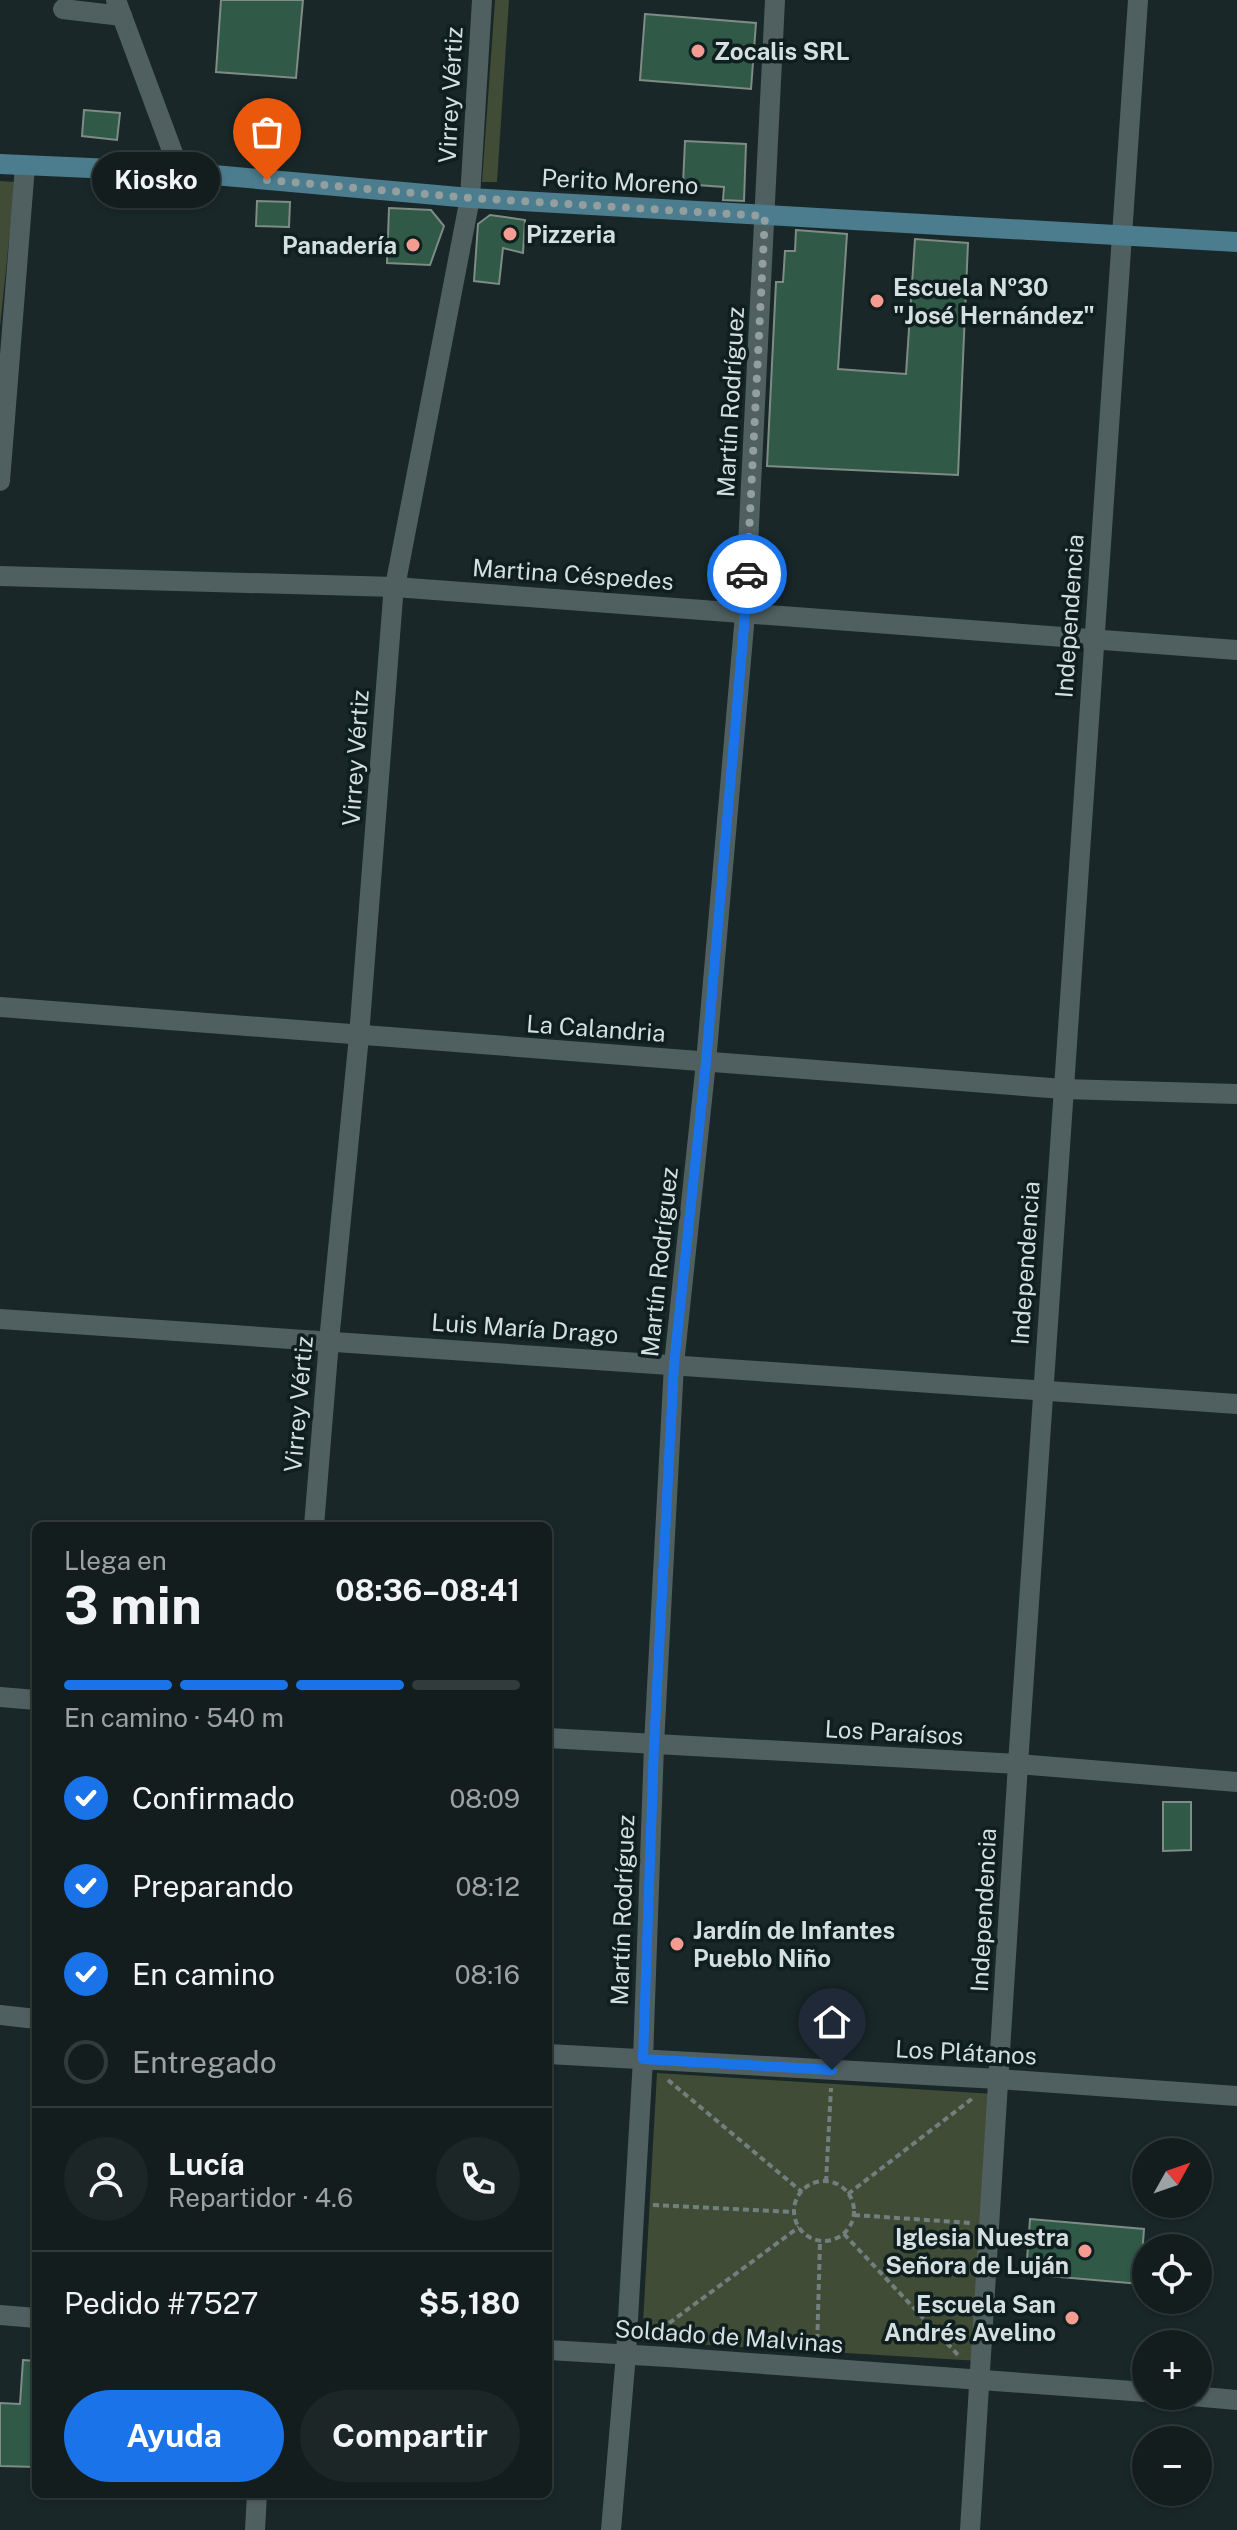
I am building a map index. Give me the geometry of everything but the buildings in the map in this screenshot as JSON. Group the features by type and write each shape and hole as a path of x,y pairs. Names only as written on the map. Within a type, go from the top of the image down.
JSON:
{"street":[{"name":"Virrey Vértiz","path":"314,1522 359,1036 395,587 470,198 482,0"},
{"name":"Martín Rodríguez","path":"611,2530 626,2354 643,2059 654,1745 674,1364 706,1062 745,613 775,0"},
{"name":"Independencia","path":"970,2530 1042,1391 1138,0"},
{"path":"63,9 119,8 180,172"},
{"name":"Perito Moreno","path":"0,164 180,172 470,198 1237,242"},
{"path":"0,481 25,166"},
{"name":"Martina Céspedes","path":"0,576 395,587 1237,650"},
{"name":"La Calandria","path":"0,1007 1063,1089 1237,1094"},
{"name":"Luis María Drago","path":"0,1319 1237,1404"},
{"path":"0,1697 32,1700"},
{"name":"Los Paraísos","path":"552,1738 1018,1764 1237,1782"},
{"path":"0,2015 32,2019"},
{"name":"Los Plátanos","path":"552,2054 998,2079 1237,2096"},
{"path":"0,2315 32,2318"},
{"name":"Soldado de Malvinas","path":"552,2350 1132,2391"},
{"path":"1212,2398 1237,2400"},
{"path":"255,2530 257,2498"}],"path":[{"path":"643,2059 802,2192"},
{"path":"826,2182 832,2070"},
{"path":"848,2194 998,2079"},
{"path":"826,2182 848,2194 854,2215 844,2234 820,2241 812,2239 799,2227 795,2205 802,2192 817,2183 826,2182"},
{"path":"634,2205 795,2212"},
{"path":"854,2215 989,2224"},
{"path":"626,2354 799,2227"},
{"path":"844,2234 980,2379"},
{"path":"816,2369 820,2241"}],"green space":[{"path":"495,0 509,0 497,182 482,182"},
{"path":"0,181 15,182 0,327"},
{"path":"657,2073 994,2094 980,2361 642,2341"}],"way so far":[{"path":"267,180 470,198 765,216 747,574"}],"place":[{"name":"Zocalis SRL","path":"698,51"},
{"name":"Kiosko","path":"267,180"},
{"name":"Pizzeria","path":"510,234"},
{"name":"Panadería","path":"413,245"},
{"name":"Escuela Nº30 \"José Hernández\"","path":"877,301"},
{"name":"Jardín de Infantes Pueblo Niño","path":"677,1944"},
{"name":"Iglesia Nuestra Señora de Luján","path":"1085,2251"},
{"name":"Escuela San Andrés Avelino","path":"1072,2318"}],"route":[{"path":"747,574 706,1062 674,1364 654,1745 643,2059 832,2070"}]}
